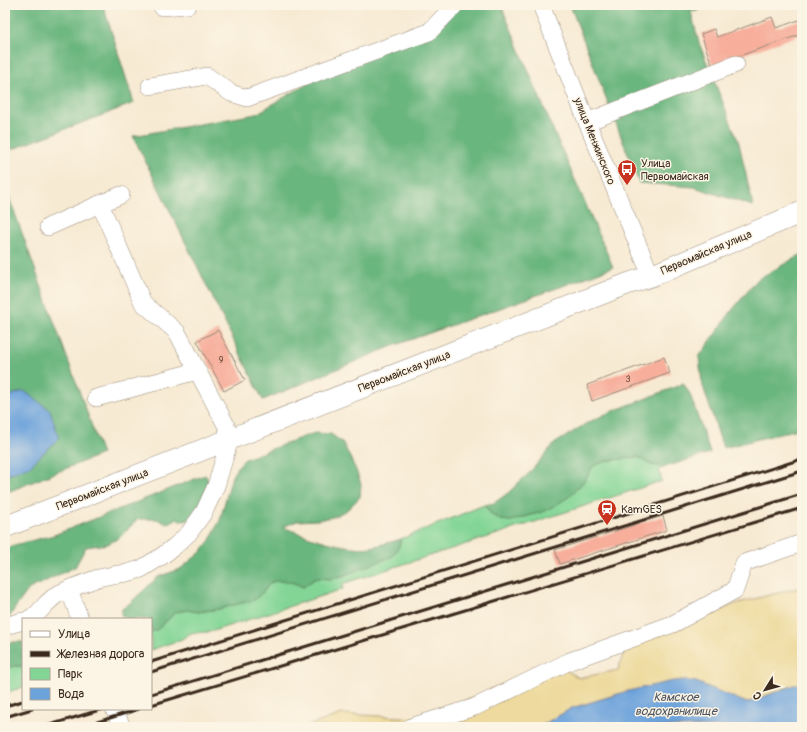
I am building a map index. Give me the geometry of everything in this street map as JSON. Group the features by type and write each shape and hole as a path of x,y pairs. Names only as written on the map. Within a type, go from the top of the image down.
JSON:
{"main road":[{"name":"Первомайская улица","path":"5,527 627,284 651,276 802,212"}],"street":[{"path":"162,5 162,7 188,5"},
{"path":"150,86 208,76 231,93 247,98 429,32 455,5"},
{"name":"улица Менжинского","path":"541,5 587,122 651,276"},
{"path":"587,122 736,64"},
{"path":"48,227 121,195"},
{"path":"31,618 37,614 56,595 68,589 98,578 141,569 175,546 188,533 204,512 216,486 230,439 226,425 177,332 144,303 100,204"},
{"path":"96,398 197,371"},
{"path":"410,727 475,707 570,661 673,624 735,590 744,564 802,543"},
{"path":"68,589 80,618"},
{"path":"5,626 22,621"},
{"path":"114,710 122,727"}],"green space":[{"path":"5,5 103,5 134,103 5,152"},
{"path":"461,5 501,5 613,267 390,347 263,400 133,136 256,114 376,43"},
{"path":"570,5 710,5 691,12 699,43 739,143 753,206 694,187 639,183"},
{"path":"5,186 102,454 5,493"},
{"path":"802,254 802,428 723,448 702,383 699,357 733,309 758,279"},
{"path":"683,383 690,394 710,453 665,467 651,465 638,457 606,461 593,466 585,480 570,496 559,503 545,511 511,521 501,520 492,515 484,505 494,503 508,493 530,472 554,444 587,423"},
{"path":"315,433 331,434 343,443 361,484 360,497 347,510 333,517 318,520 297,521 283,527 326,542 350,547 371,547 401,539 393,556 342,576 331,579 316,578 303,587 295,583 280,581 271,582 254,600 219,609 198,612 187,610 176,612 158,629 152,632 152,618 126,618 121,615 122,609 158,577 180,569 200,553 210,540 220,520 232,476 238,466 245,459"},
{"path":"638,457 651,465 665,467 659,470 662,481 342,584 343,589 210,632 191,633 182,639 152,650 152,632 158,629 176,612 187,610 198,612 219,609 254,600 271,582 280,581 295,583 303,587 316,578 331,579 342,576 393,556 401,539 484,505 492,515 501,520 511,521 545,511 570,496 585,480 593,466 606,461"},
{"path":"205,475 208,481 206,490 201,502 191,518 184,521 176,519 167,524 157,519 138,519 120,537 108,544 86,547 75,567 29,589 9,618 5,619 5,550 14,545 54,535"},
{"path":"22,642 22,666 5,668 5,644"},
{"path":"22,666 22,687 5,693 5,668"}],"sand":[{"path":"802,587 802,682 747,703 696,682 628,691 572,708 539,727 305,727 342,714 419,718 455,705 553,662 579,678 618,670 624,652 615,641 690,622 738,603"}],"water":[{"path":"24,391 50,410 59,438 30,466 5,476 5,397"},
{"name":"Камское водохранилище","path":"683,680 696,682 747,703 802,682 802,727 539,727 572,708 628,691"}],"building":[{"path":"772,17 776,28 799,20 802,27 802,34 725,61 713,68 701,34 714,29 717,37"},
{"path":"218,330 245,380 224,391 197,341"},
{"path":"664,357 670,373 592,401 587,385"},
{"path":"663,516 667,530 560,564 555,550"}],"railway":[{"path":"152,662 802,459"},
{"path":"152,672 802,471"},
{"path":"152,694 802,494"},
{"path":"152,705 802,508"},
{"path":"5,706 22,701"},
{"path":"5,717 29,710"},
{"path":"43,727 100,710"},
{"path":"81,727 136,710"}],"place":[{"name":"Улица Первомайская","path":"627,186"},
{"name":"KamGES","path":"607,526"}]}
